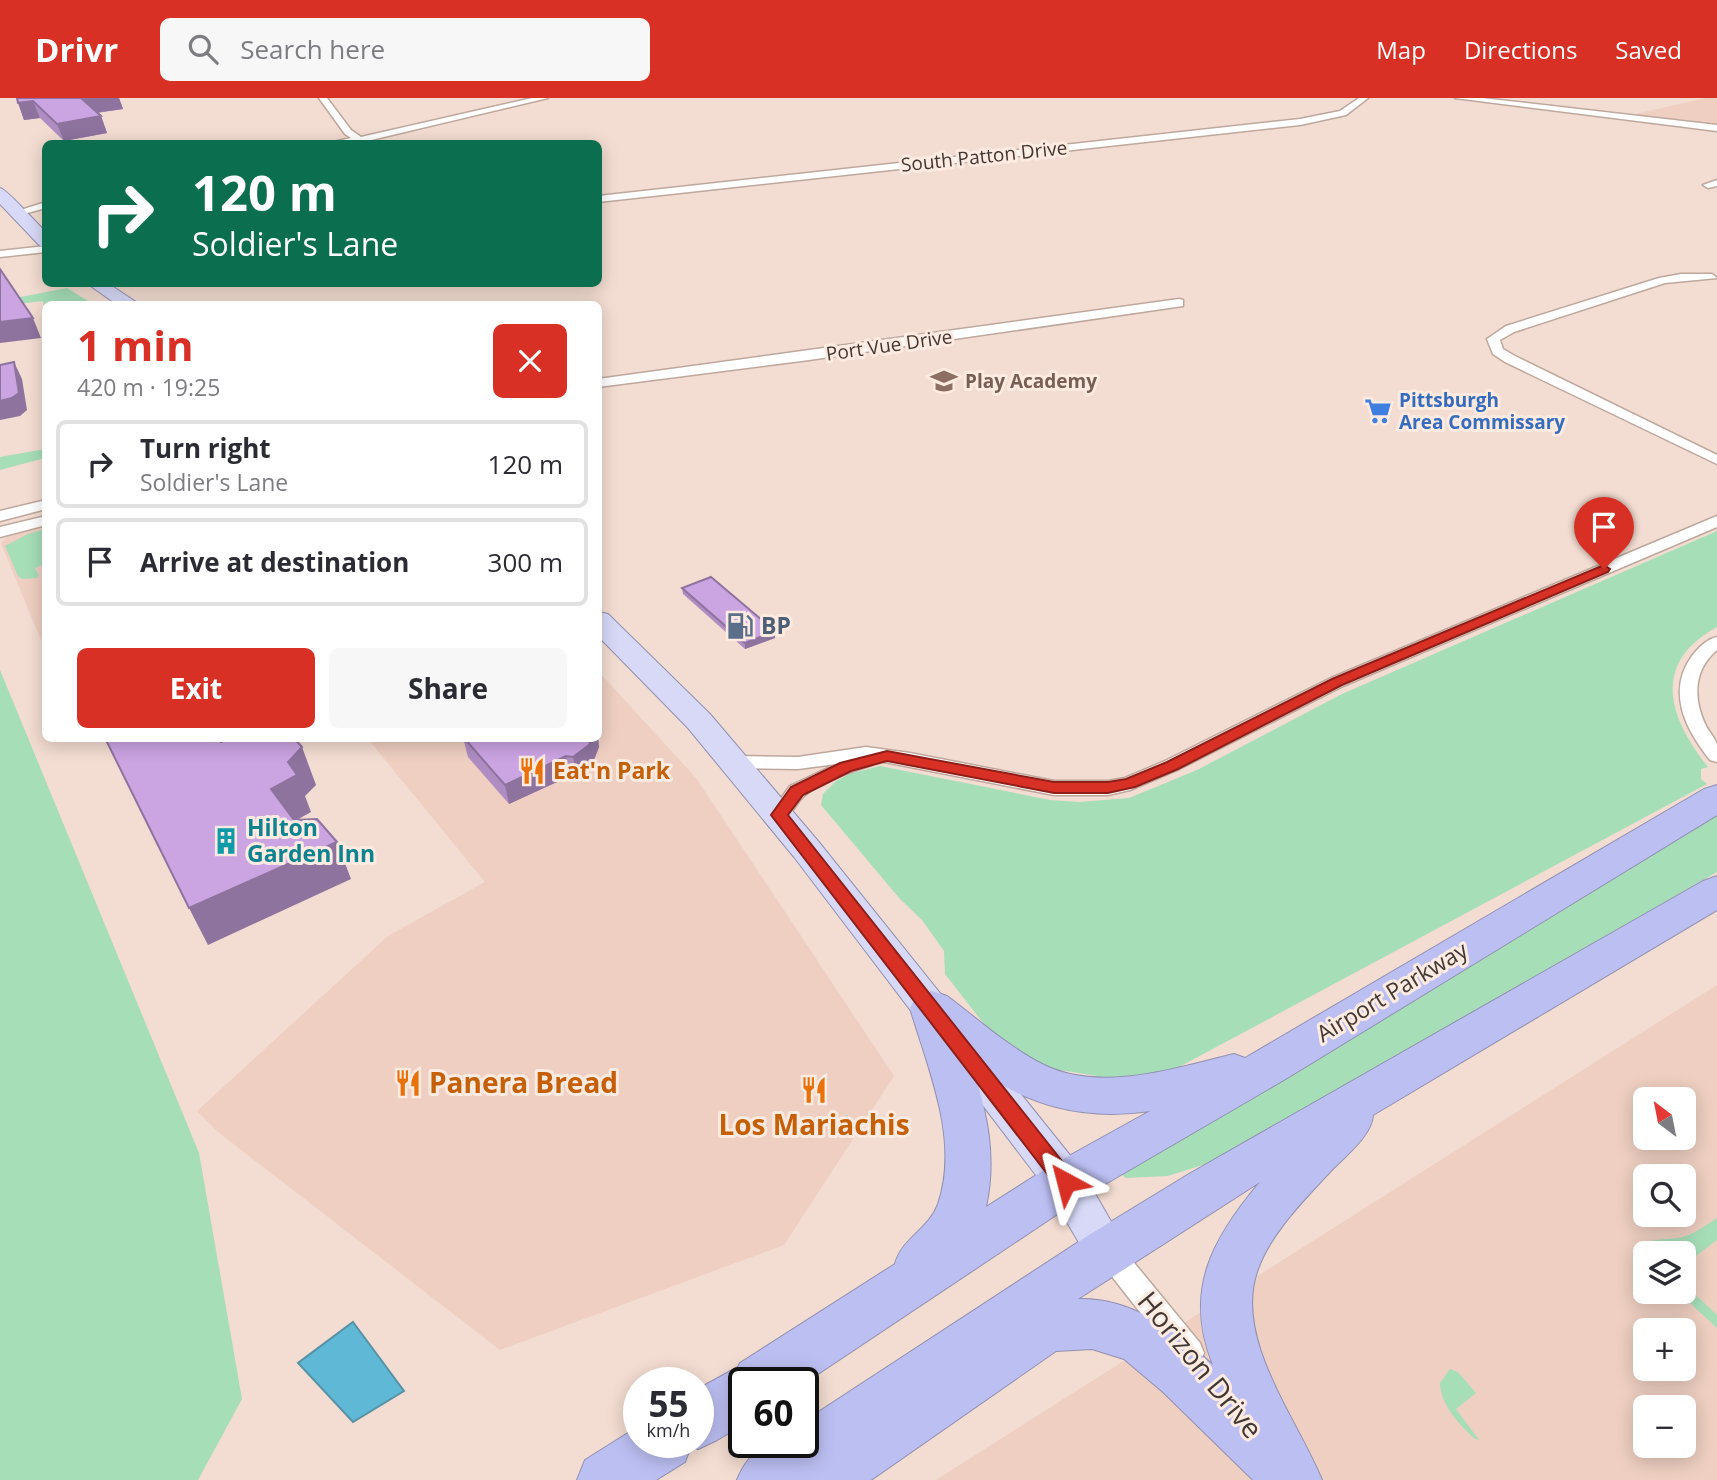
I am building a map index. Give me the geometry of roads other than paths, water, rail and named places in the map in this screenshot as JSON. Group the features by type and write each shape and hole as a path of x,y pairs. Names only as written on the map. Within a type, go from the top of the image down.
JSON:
{"highway":[{"name":"Airport Parkway","path":"864,1316 1066,1182 1273,1064 1717,798"},
{"path":"782,1469 1107,1251 1206,1189 1717,891"},
{"path":"932,1008 1028,1078 1054,1089 1083,1095 1113,1097 1144,1093 1273,1064"},
{"path":"783,1367 864,1316 945,1239 964,1199 970,1146 965,1119 932,1008"},
{"path":"1294,1480 1236,1353 1226,1325 1223,1298 1231,1270 1260,1221 1375,1090"},
{"path":"782,1469 847,1463 1048,1326 1092,1324 1118,1330 1143,1341 1182,1373 1294,1480"},
{"path":"605,1480 640,1458"}],"main road":[{"path":"0,193 16,214 42,239"},
{"path":"102,287 124,301"},
{"path":"602,624 679,699 779,815 1066,1182 1107,1251"}],"street":[{"path":"323,98 356,140"},
{"path":"366,140 544,98"},
{"name":"South Patton Drive","path":"602,199 1314,120 1351,111 1364,98"},
{"path":"1459,98 1717,128"},
{"path":"16,214 42,206"},
{"path":"16,214 42,212"},
{"path":"0,254 42,249"},
{"path":"1715,277 1663,280 1510,329 1493,339 1497,351 1510,359 1717,460"},
{"name":"Port Vue Drive","path":"602,382 1178,303"},
{"path":"0,516 42,505"},
{"path":"0,532 42,521"},
{"path":"736,762 798,763 850,754 887,756 1054,788 1108,788 1130,783 1172,765 1337,682 1717,522"},
{"path":"1717,642 1702,652 1693,665 1688,682 1688,703 1697,732 1717,756"},
{"path":"779,815 797,791 845,767 887,756"},
{"name":"Horizon Drive","path":"1107,1251 1294,1480"}],"water":[{"path":"353,1322 404,1391 353,1422 298,1363"}],"place":[{"name":"Play Academy","path":"944,381"},
{"name":"Pittsburgh Area Commissary","path":"1378,411"},
{"name":"BP","path":"740,626"},
{"name":"Eat'n Park","path":"532,771"},
{"name":"Hilton Garden Inn","path":"226,841"},
{"name":"Panera Bread","path":"408,1083"},
{"name":"Los Mariachis","path":"814,1090"}]}
